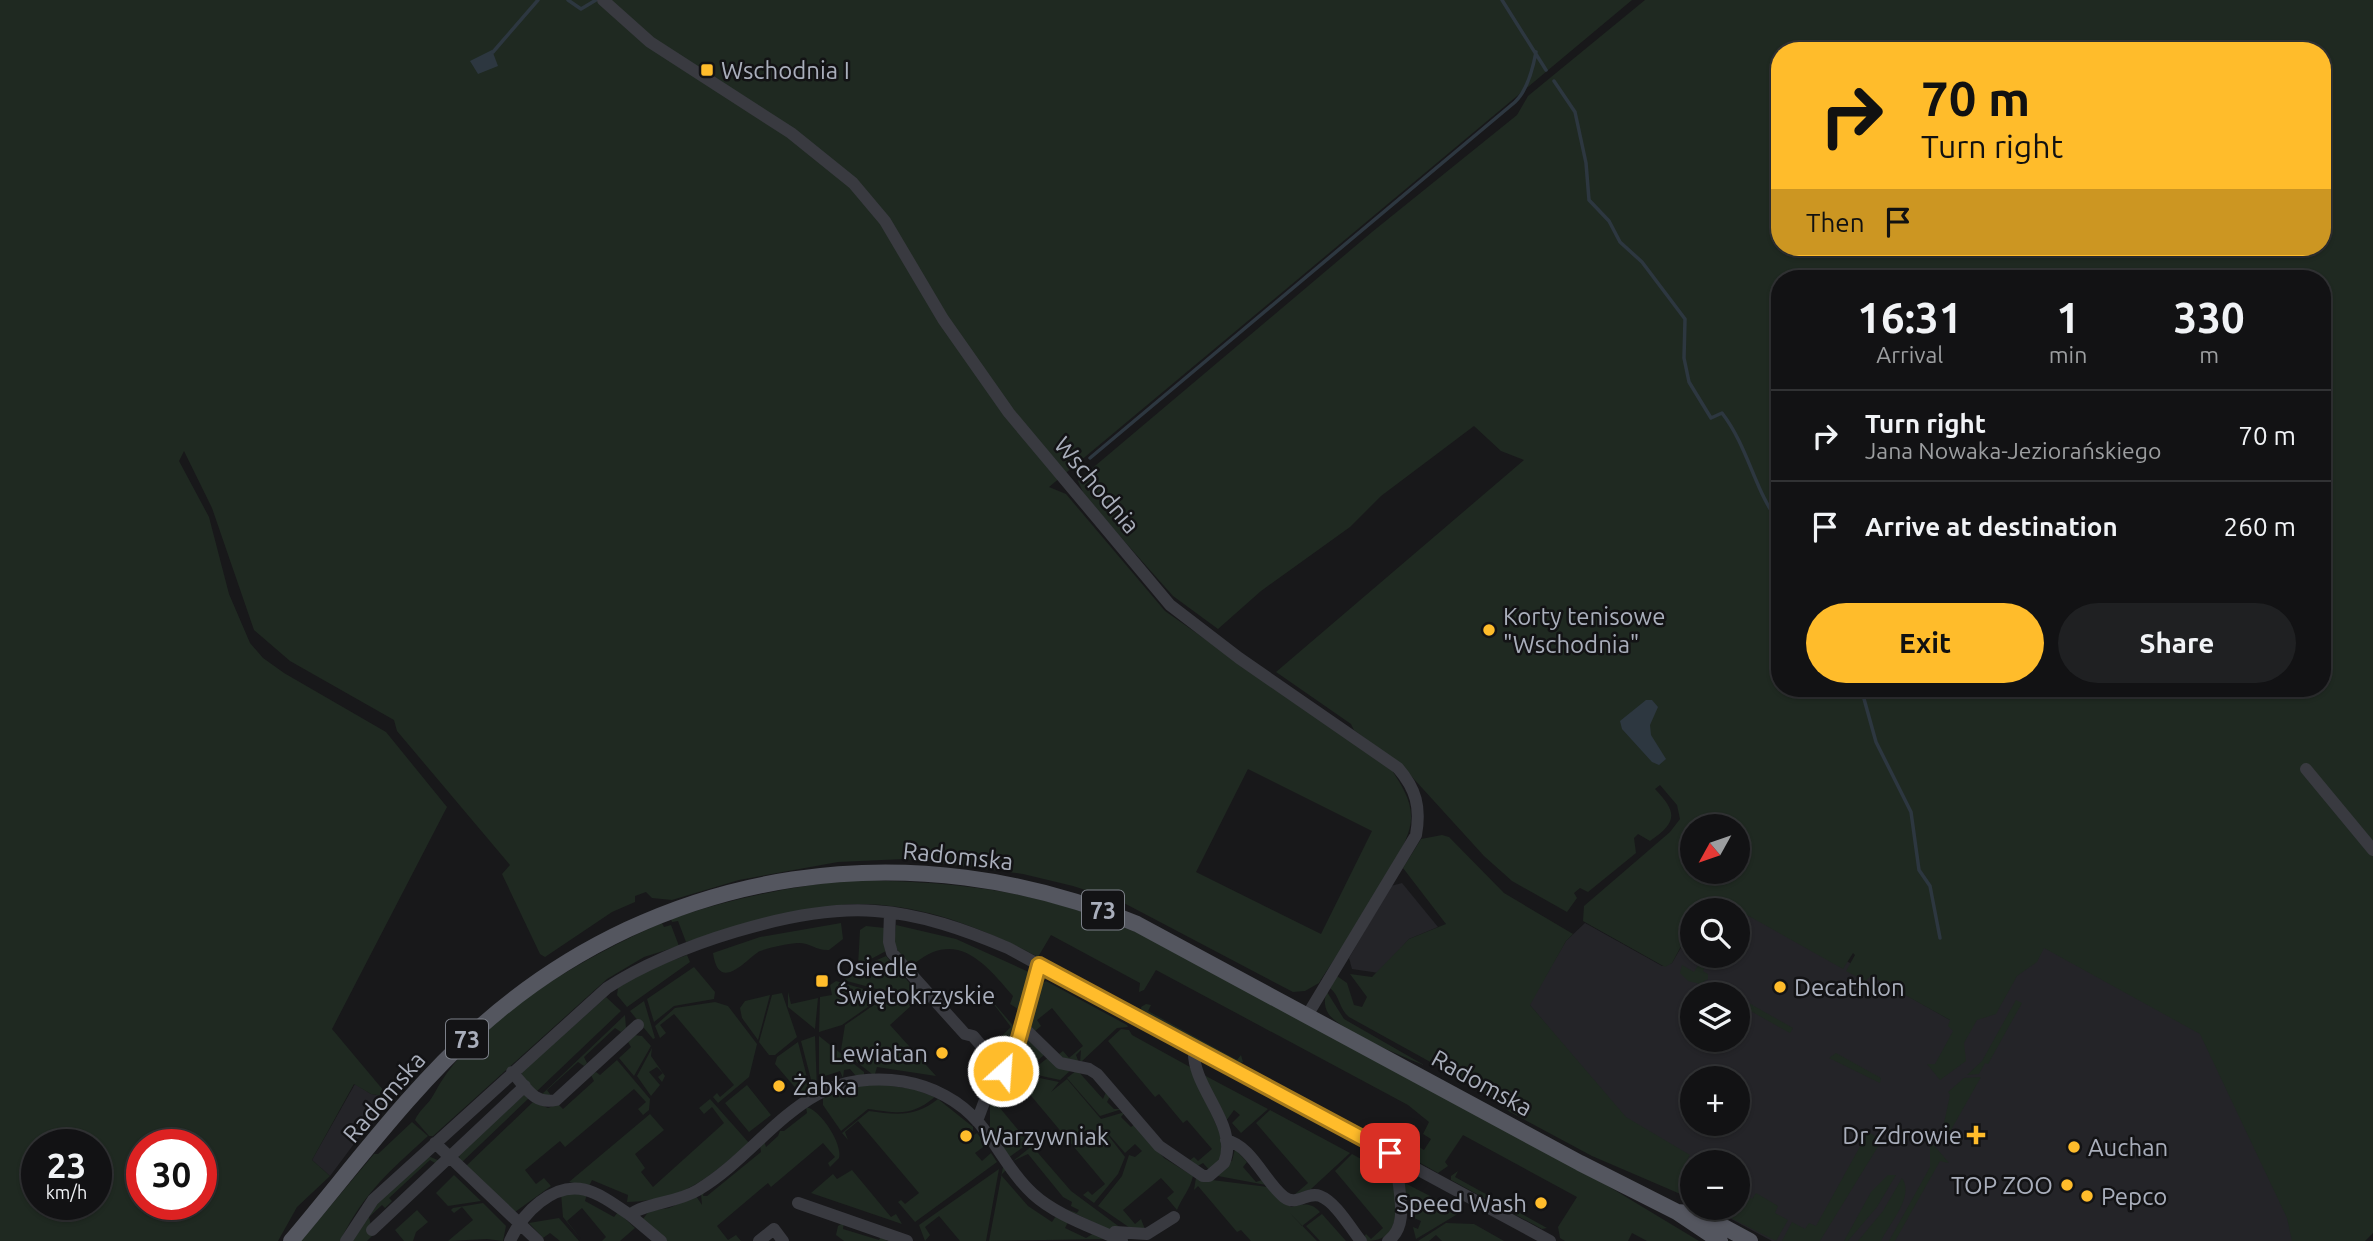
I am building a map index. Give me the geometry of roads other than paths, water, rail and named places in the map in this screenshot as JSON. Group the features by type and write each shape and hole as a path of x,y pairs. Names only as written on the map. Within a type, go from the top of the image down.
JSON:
{"main road":[{"name":"Radomska","path":"291,1241 437,1070 466,1040 522,993 562,965 621,932 664,913 742,889 812,877 877,872 956,875 1018,885 1070,898 1137,924 1580,1163 1677,1212 1720,1241"},
{"name":"Radomska","path":"1677,1212 1700,1214 1750,1241"}],"street":[{"name":"Wschodnia","path":"603,0 650,42 800,139 853,183 885,221 950,329 1009,413 1170,605 1239,658 1398,768 1409,781 1416,795 1419,813 1416,835 1308,1014"},
{"path":"2306,769 2373,850"},
{"path":"346,1241 373,1200 607,988 646,964 773,922 849,911 890,912 956,928 1039,965 1550,1241"},
{"path":"890,912 889,942 896,958 965,1034 973,1035 1003,1071"},
{"path":"977,1121 991,1084 1014,1056 1039,965"},
{"path":"512,1072 544,1103 556,1100 638,1025"},
{"path":"1022,1026 1060,1063 1089,1069 1097,1074 1159,1146 1203,1176 1220,1169 1226,1157 1226,1140 1195,1066 1194,1049"},
{"path":"630,1215 638,1208 660,1206 699,1190 812,1098 849,1083 887,1079 931,1089 977,1121 1031,1193 1068,1216 1118,1239"},
{"path":"372,1230 525,1086"},
{"path":"1226,1140 1238,1144 1285,1197 1297,1201 1315,1195 1325,1199 1361,1241"},
{"path":"435,1143 538,1241"},
{"path":"1388,1241 1397,1234 1401,1223 1396,1176 1398,1158"},
{"path":"510,1241 518,1223 556,1189 569,1187 590,1192 630,1215 661,1241"},
{"path":"798,1203 907,1241"},
{"path":"1118,1239 1115,1232 1152,1233 1174,1217"},
{"path":"759,1241 774,1228 783,1241"}],"waterway":[{"path":"493,52 538,0"},
{"path":"568,0 581,9 596,0"},
{"path":"1502,0 1546,70"},
{"path":"1090,458 1515,102 1527,85 1536,52"},
{"path":"1554,81 1575,112 1586,163 1589,200 1609,221 1620,242 1642,262 1685,319 1684,358 1689,382 1711,418 1722,413 1731,427 1771,511"},
{"path":"1864,697 1876,742 1911,812 1919,870 1930,886 1940,938"}],"place":[{"name":"Wschodnia I","path":"707,70"},
{"name":"Korty tenisowe \"Wschodnia\"","path":"1489,630"},
{"name":"Osiedle Świętokrzyskie","path":"822,981"},
{"name":"Decathlon","path":"1780,987"},
{"name":"Lewiatan","path":"942,1053"},
{"name":"Żabka","path":"779,1086"},
{"name":"Dr Zdrowie","path":"1976,1135"},
{"name":"Warzywniak","path":"966,1136"},
{"name":"Auchan","path":"2074,1147"},
{"name":"TOP ZOO","path":"2067,1185"},
{"name":"Pepco","path":"2087,1196"},
{"name":"Speed Wash","path":"1541,1203"}]}
